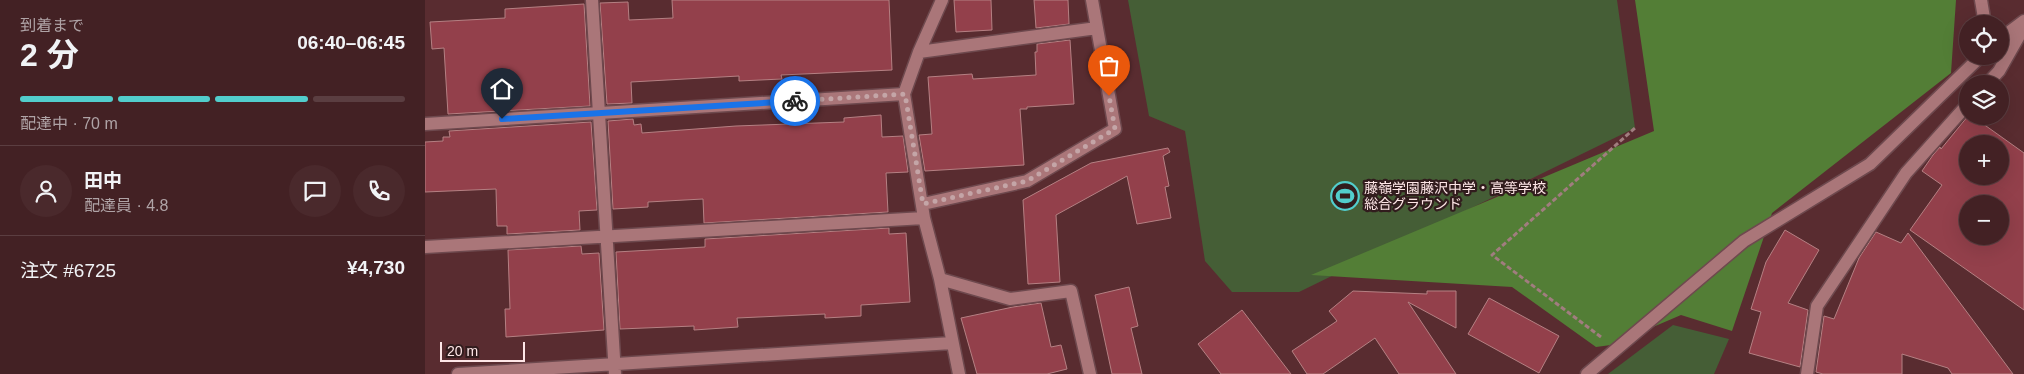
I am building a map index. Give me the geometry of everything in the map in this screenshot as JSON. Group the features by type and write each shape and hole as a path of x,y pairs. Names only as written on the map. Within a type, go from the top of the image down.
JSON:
{"street":[{"path":"592,0 614,369"},
{"path":"942,0 919,52 905,94 924,218 940,279 959,374"},
{"path":"923,204 1027,181 1115,129 1092,0"},
{"path":"1981,0 1984,15"},
{"path":"2009,32 2024,21"},
{"path":"1995,75 2024,27"},
{"path":"919,52 1097,28"},
{"path":"1587,374 1744,241 1870,164 1972,65"},
{"path":"425,124 905,94"},
{"path":"1807,374 1817,306 1906,173 1959,114"},
{"path":"425,247 924,218"},
{"path":"940,279 1010,299 1071,291 1090,374"},
{"path":"458,374 614,369 952,343"}],"path":[{"path":"1603,339 1492,255 1635,128"}],"green space":[{"name":"藤嶺学園藤沢中学・高等学校 総合グラウンド","path":"1128,0 1617,0 1635,128 1299,292 1232,292 1205,261 1185,131 1149,116"},
{"path":"1635,0 1956,0 1951,73 1772,213 1732,331 1681,315 1611,345 1596,347 1512,287 1311,275 1654,131"},
{"path":"1673,325 1729,339 1714,374 1608,374"}],"building":[{"path":"672,0 889,0 892,70 781,75 782,79 739,81 739,76 631,82 632,103 607,104 600,3 628,2 629,20 673,18"},
{"path":"954,0 991,0 992,30 956,32"},
{"path":"1034,0 1068,0 1069,24 1036,28"},
{"path":"584,4 590,106 448,114 444,48 432,49 430,22 505,18 505,9"},
{"path":"1070,40 1074,104 1020,109 1024,165 925,171 919,135 932,134 928,77 972,74 973,79 1036,75 1035,52 1037,52 1037,44"},
{"path":"881,115 882,137 903,136 908,172 886,173 888,212 704,223 703,199 648,202 648,207 613,209 608,121 633,119 634,125 641,124 642,133 736,126 844,122 844,118"},
{"path":"591,122 597,210 579,211 580,230 507,234 507,226 497,226 496,189 425,192 425,142 443,141 443,137 450,137 449,131"},
{"path":"1961,125 1985,125 1999,135 1959,135 1959,185 2009,185 2009,142 2024,153 2024,310 1910,230 1942,185 1922,171 1940,147 1941,149"},
{"path":"1168,148 1170,152 1163,156 1169,186 1165,187 1171,218 1137,224 1127,176 1056,215 1060,282 1028,284 1023,200 1091,163"},
{"path":"889,228 889,234 906,233 910,302 861,305 861,316 825,318 825,314 737,318 738,327 694,330 694,326 620,329 616,252 705,247 705,239"},
{"path":"1785,230 1819,250 1788,303 1808,310 1800,367 1749,353 1761,312 1751,309 1766,262"},
{"path":"1876,232 1901,243 1908,233 2013,374 1952,374 1948,368 1902,354 1902,374 1823,374 1816,372 1824,316 1834,319 1859,258"},
{"path":"581,246 582,254 599,253 604,330 506,337 505,309 510,309 508,250"},
{"path":"1129,287 1138,326 1131,328 1142,374 1112,374 1095,295"},
{"path":"1353,291 1427,294 1427,291 1456,291 1456,328 1408,302 1456,374 1399,374 1375,338 1323,374 1307,374 1292,351 1337,321 1329,311"},
{"path":"1489,298 1559,336 1539,373 1468,334"},
{"path":"1041,303 1051,347 1061,345 1067,369 1047,374 977,374 961,318"},
{"path":"1242,310 1291,374 1221,374 1198,344"}],"way so far":[{"path":"795,101 905,94 923,204 1027,181 1115,129 1109,96"}],"place":[{"name":"藤嶺学園藤沢中学・高等学校 総合グラウンド","path":"1345,196"}],"route":[{"path":"502,119 795,101"}]}
